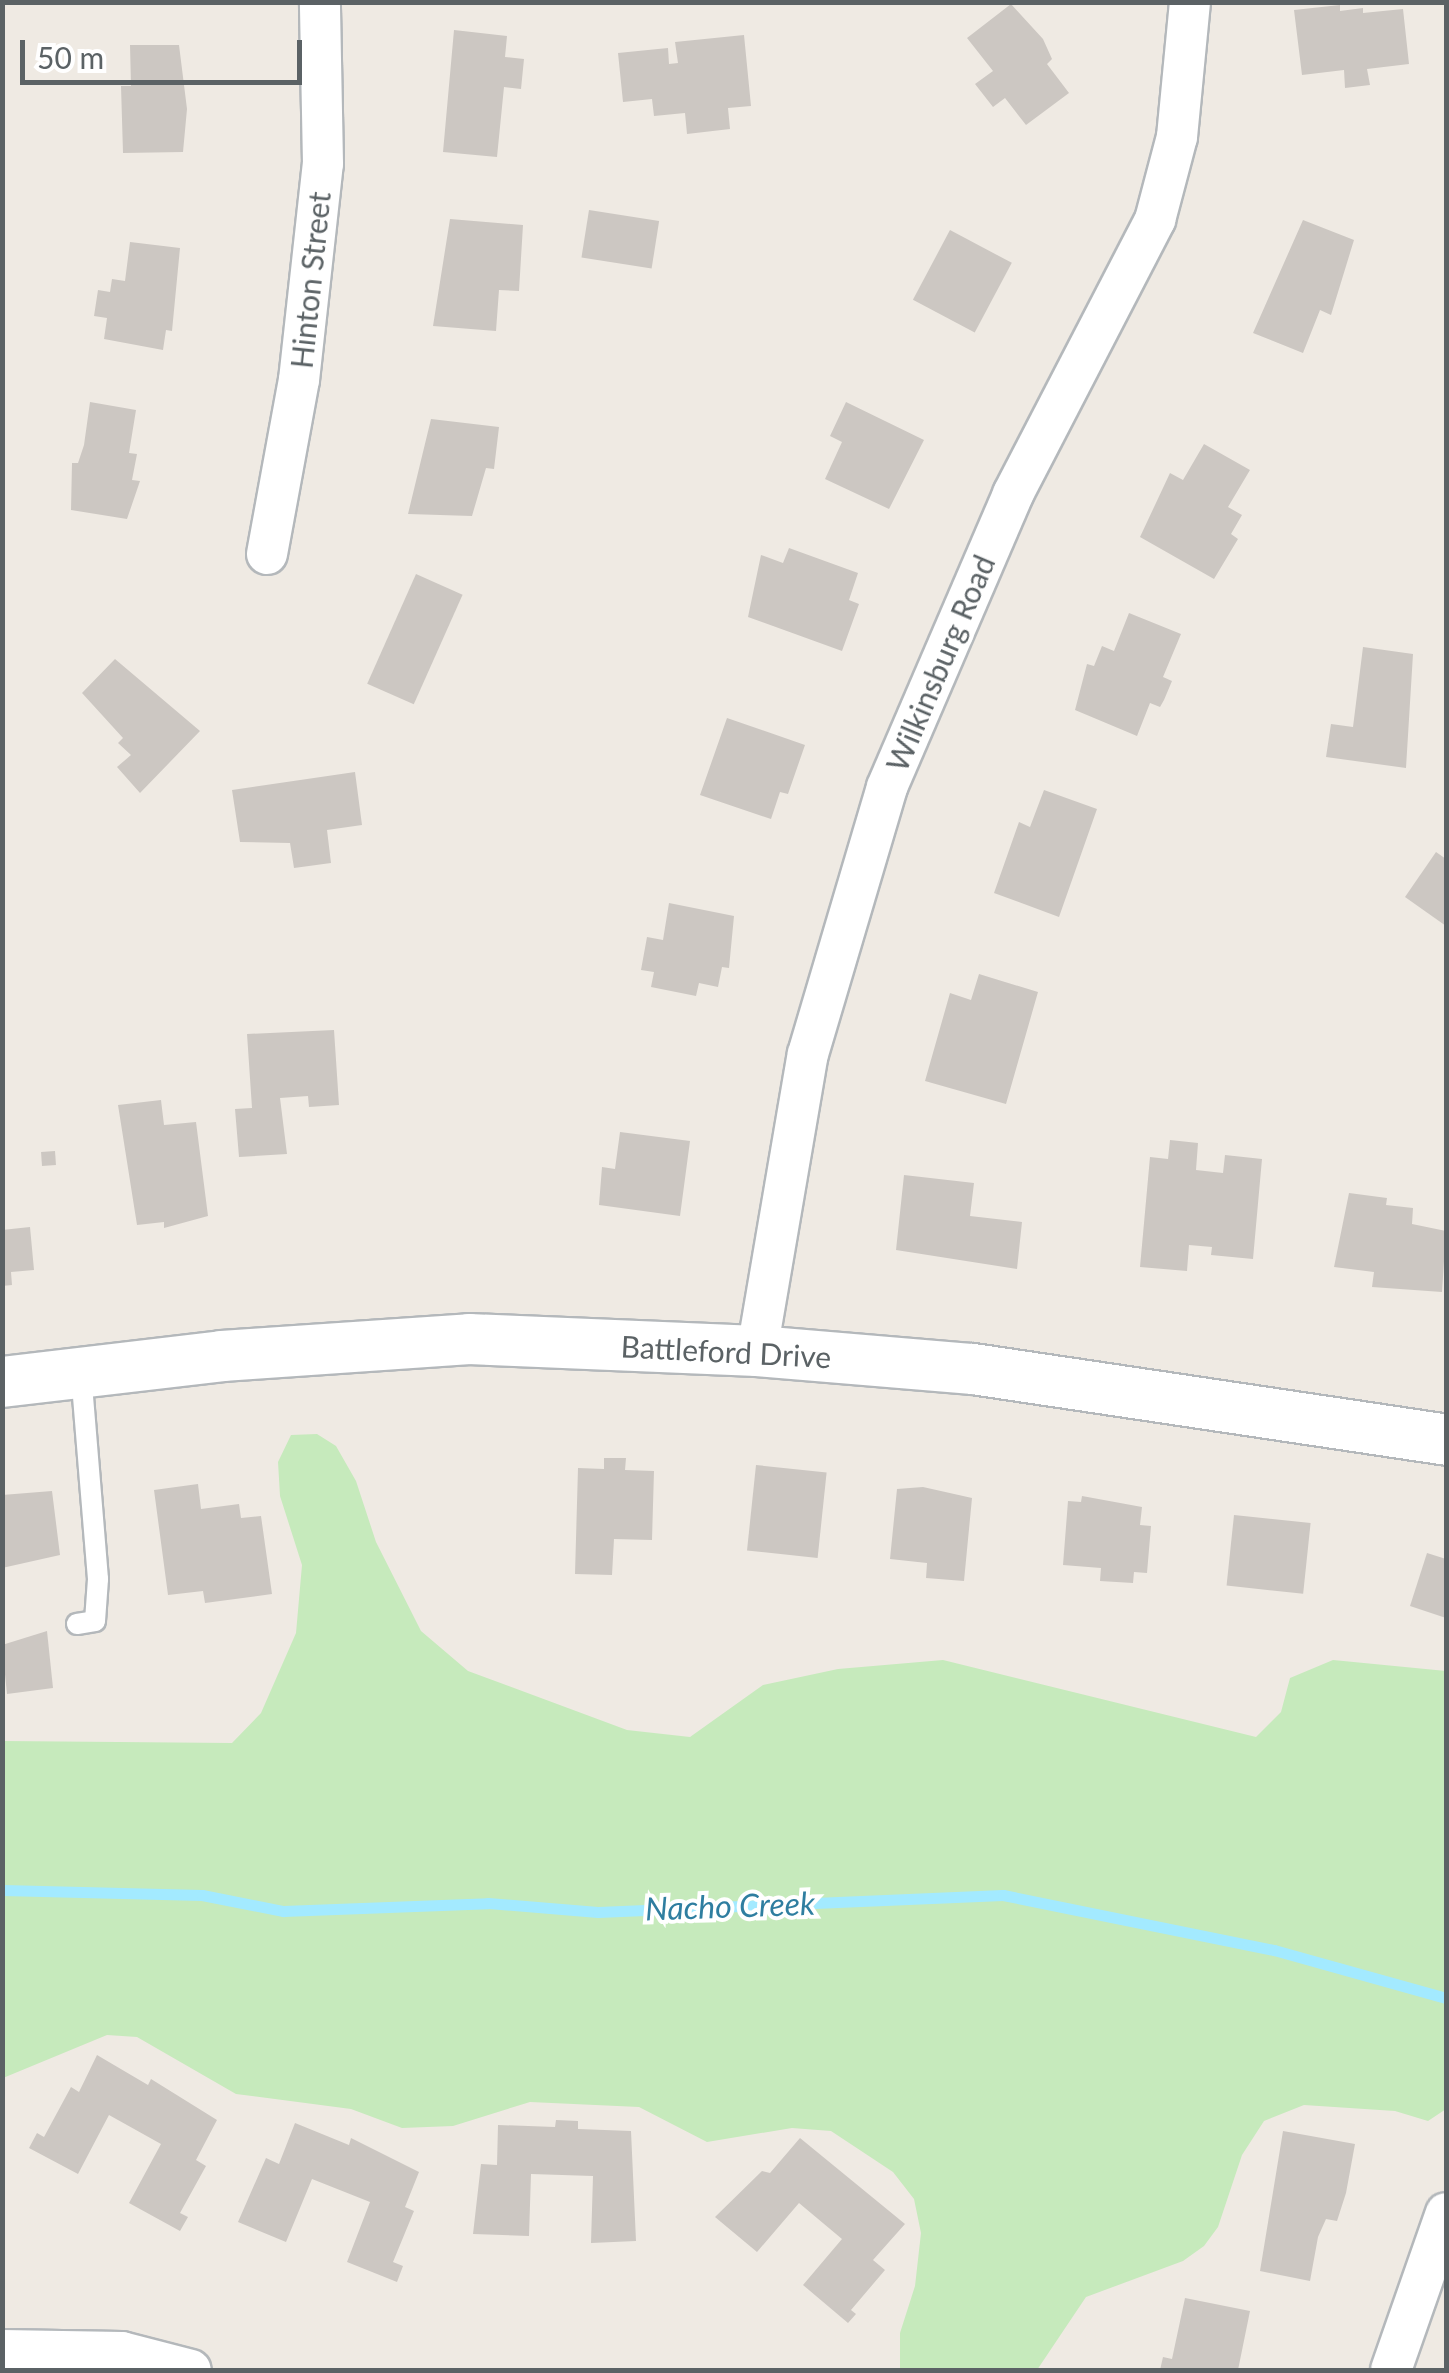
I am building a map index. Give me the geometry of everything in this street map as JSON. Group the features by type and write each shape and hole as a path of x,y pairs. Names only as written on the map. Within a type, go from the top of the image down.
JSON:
{"street":[{"name":"Hinton Street","path":"267,554 299,380 323,164 320,2"},
{"name":"Wilkinsburg Road","path":"757,1350 808,1054 887,787 1013,494 1155,220 1177,138 1190,2"},
{"name":"Battleford Drive","path":"2,1382 468,1338 757,1350 974,1370 1446,1440"},
{"path":"1391,2370 1446,2214"},
{"path":"2,2350 122,2352 191,2370"}],"lane":[{"path":"76,1624 95,1621 98,1579 81,1373"}],"green space":[{"path":"317,1434 336,1446 356,1481 376,1542 421,1631 468,1671 627,1730 690,1737 763,1685 838,1669 943,1660 1256,1737 1281,1712 1290,1678 1333,1660 1446,1671 1446,2109 1428,2121 1395,2111 1304,2105 1264,2121 1242,2155 1218,2227 1204,2246 1183,2261 1086,2297 1037,2370 900,2370 900,2333 915,2286 921,2233 914,2199 893,2172 831,2131 792,2128 707,2142 639,2107 530,2102 453,2126 402,2128 351,2109 236,2094 137,2037 107,2035 3,2078 3,1741 232,1743 261,1713 296,1633 302,1565 280,1496 278,1462 291,1435"}],"building":[{"path":"1011,4 1043,39 1052,59 1047,64 1069,93 1026,125 1005,98 993,107 975,84 993,71 967,38"},
{"path":"1340,5 1340,11 1363,8 1363,13 1403,9 1409,64 1367,69 1370,85 1345,88 1344,70 1302,75 1294,10"},
{"path":"454,30 507,36 505,57 524,59 521,89 504,87 497,157 443,152"},
{"path":"744,35 751,106 728,108 730,129 687,134 685,113 654,116 652,99 623,102 618,53 668,48 669,64 678,63 675,42"},
{"path":"130,45 179,45 187,109 183,152 123,153 121,86 131,86"},
{"path":"589,210 659,221 652,269 581,257"},
{"path":"450,219 523,225 519,291 499,290 496,331 433,326"},
{"path":"1303,220 1354,240 1331,315 1320,310 1303,353 1253,333"},
{"path":"950,230 1012,263 975,333 913,300"},
{"path":"130,242 180,248 172,331 166,330 163,350 104,339 107,318 94,316 98,290 110,292 112,279 125,281"},
{"path":"90,402 136,410 129,453 137,454 132,480 140,481 127,519 71,510 72,463 78,463 84,445"},
{"path":"846,402 924,440 889,509 825,479 842,442 830,436"},
{"path":"431,419 499,427 494,469 486,468 472,516 408,514"},
{"path":"1204,444 1250,470 1228,507 1242,515 1231,534 1238,539 1214,579 1140,537 1170,473 1183,480"},
{"path":"789,548 858,573 849,600 859,604 842,651 748,617 761,555 783,563"},
{"path":"416,574 463,595 414,704 367,684"},
{"path":"1129,613 1181,634 1163,677 1172,681 1164,700 1160,707 1150,703 1137,736 1075,710 1087,664 1094,666 1102,646 1114,651"},
{"path":"1363,647 1413,654 1406,768 1326,757 1331,724 1353,727"},
{"path":"115,659 200,731 140,793 117,767 131,755 118,743 123,738 82,693"},
{"path":"727,718 805,745 788,794 780,792 771,819 700,795"},
{"path":"355,772 362,825 327,830 331,863 294,868 290,843 240,842 232,790"},
{"path":"1044,790 1097,809 1059,917 994,893 1019,822 1030,827"},
{"path":"1436,852 1446,859 1446,926 1405,897"},
{"path":"669,903 734,916 729,968 722,967 718,987 699,983 696,996 651,987 654,972 641,970 647,937 663,940"},
{"path":"979,974 1038,992 1006,1104 925,1081 950,993 971,1000"},
{"path":"334,1030 339,1105 309,1107 308,1096 280,1098 287,1154 239,1157 235,1109 252,1108 247,1034"},
{"path":"161,1100 164,1125 196,1122 208,1216 164,1228 164,1222 137,1225 118,1105"},
{"path":"620,1132 690,1141 680,1216 599,1205 602,1167 615,1169"},
{"path":"1170,1140 1198,1143 1196,1170 1223,1173 1225,1155 1262,1159 1253,1259 1211,1255 1212,1247 1189,1245 1187,1271 1140,1267 1150,1157 1168,1159"},
{"path":"55,1151 56,1165 42,1166 41,1152"},
{"path":"904,1175 974,1183 970,1216 1022,1222 1017,1269 896,1250"},
{"path":"1349,1193 1387,1198 1386,1205 1413,1208 1412,1224 1446,1231 1442,1292 1372,1287 1374,1272 1334,1267"},
{"path":"30,1227 34,1270 11,1272 12,1285 2,1286 2,1230"},
{"path":"604,1458 626,1458 625,1470 654,1471 652,1540 614,1539 612,1575 575,1574 578,1468 604,1469"},
{"path":"756,1465 827,1472 818,1558 747,1551"},
{"path":"198,1484 201,1509 239,1504 241,1518 261,1516 272,1594 205,1603 203,1591 168,1595 154,1490"},
{"path":"923,1487 972,1498 964,1581 926,1578 927,1563 890,1559 897,1489"},
{"path":"52,1491 60,1555 2,1568 2,1495"},
{"path":"1082,1496 1142,1507 1140,1525 1151,1526 1147,1573 1134,1572 1133,1583 1100,1581 1101,1568 1063,1565 1068,1501 1081,1502"},
{"path":"1234,1515 1311,1523 1303,1594 1227,1586"},
{"path":"1427,1553 1446,1559 1446,1618 1410,1606"},
{"path":"47,1631 53,1688 7,1694 2,1645"},
{"path":"97,2055 148,2085 151,2079 217,2120 196,2160 206,2166 180,2213 188,2217 180,2231 129,2203 161,2144 109,2115 78,2174 29,2148 37,2133 44,2137 71,2087 79,2092"},
{"path":"556,2120 578,2121 578,2129 631,2131 636,2241 591,2243 593,2176 531,2174 529,2236 473,2234 481,2164 497,2165 498,2125 555,2127"},
{"path":"295,2123 349,2145 351,2138 419,2172 405,2207 414,2211 393,2262 403,2266 397,2282 347,2262 370,2202 312,2179 286,2242 238,2222 266,2158 279,2164"},
{"path":"1283,2131 1355,2144 1337,2221 1326,2219 1318,2237 1310,2281 1260,2271"},
{"path":"800,2138 905,2224 873,2260 885,2270 851,2310 856,2314 848,2323 803,2285 842,2239 799,2203 757,2252 715,2217 762,2171 770,2173"},
{"path":"1185,2298 1250,2311 1238,2370 1160,2370 1163,2357 1172,2359"}],"waterway":[{"name":"Nacho Creek","path":"2,1890 202,1895 283,1911 488,1903 598,1912 1003,1895 1274,1950 1446,1998"}]}
